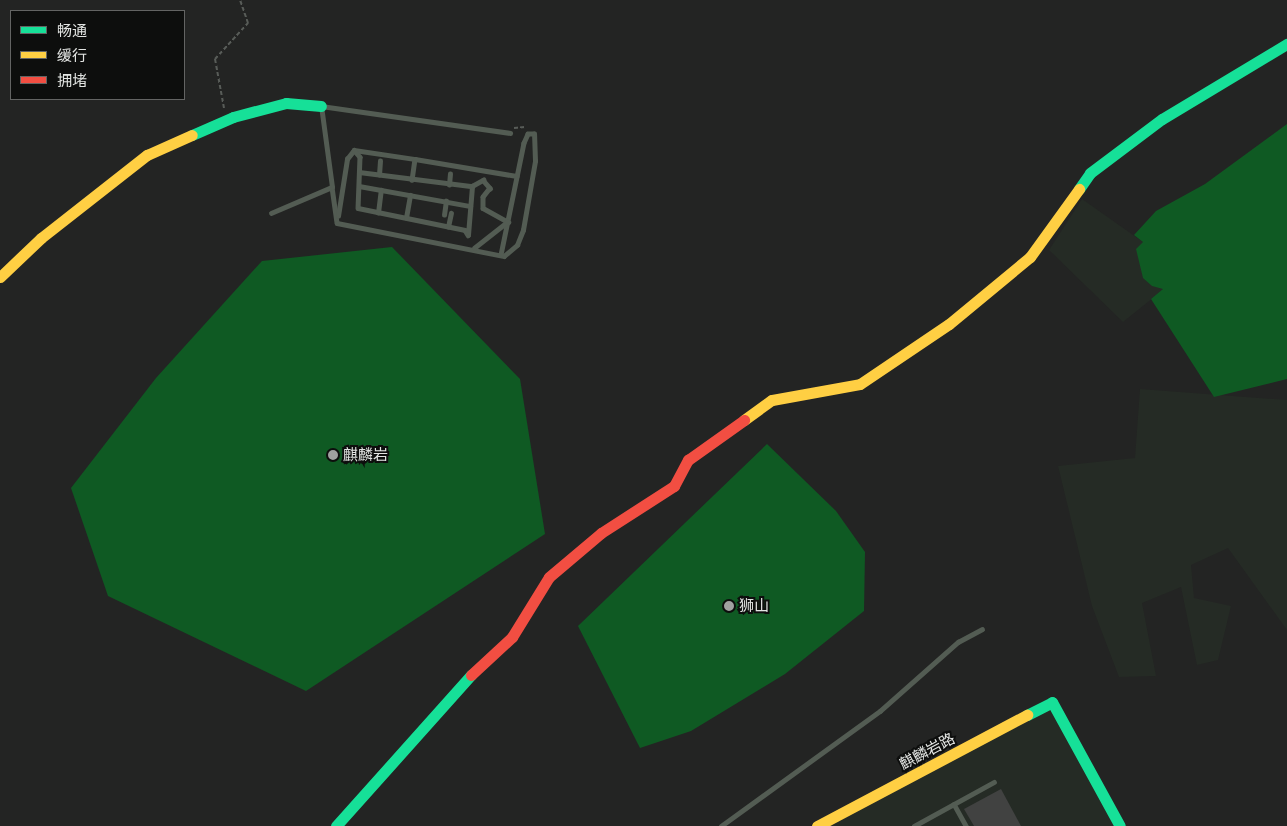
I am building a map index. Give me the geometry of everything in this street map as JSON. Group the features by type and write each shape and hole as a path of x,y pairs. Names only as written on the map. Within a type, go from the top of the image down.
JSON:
{"street":[{"path":"336,826 449,695 512,637 549,577 602,533 674,486 688,460 772,400 860,384 950,324 1030,257 1090,173 1162,119 1287,44"},
{"path":"0,277 41,238 147,155 227,120 286,103 321,106"},
{"name":"麒麟岩路","path":"817,826 1052,702 1120,826"}],"lane":[{"path":"336,223 321,106 510,133"},
{"path":"336,223 475,248 501,255 517,245 523,230 535,161 534,134 528,134 517,176 501,255"},
{"path":"336,223 348,160 354,150"},
{"path":"354,150 517,176"},
{"path":"354,150 360,157 358,208 465,230 468,235 472,186"},
{"path":"412,180 415,159"},
{"path":"379,175 380,161"},
{"path":"359,172 449,185 472,186 483,180 490,188 483,197 483,208 508,222"},
{"path":"449,185 450,174"},
{"path":"359,186 470,206"},
{"path":"271,214 332,187"},
{"path":"378,213 381,190"},
{"path":"406,218 410,195"},
{"path":"444,215 446,201"},
{"path":"448,227 451,213"},
{"path":"475,248 508,222"},
{"path":"721,826 880,711 958,642 982,630"},
{"path":"914,826 994,782"},
{"path":"954,804 966,826"}],"path":[{"path":"227,120 215,59 248,23 240,0"},
{"path":"510,133 517,124 528,134"}],"shaded area":[{"path":"1082,199 1143,242 1164,289 1123,322 1049,250"},
{"path":"1140,389 1287,400 1287,630 1228,548 1191,565 1194,598 1231,606 1218,660 1197,665 1181,587 1142,603 1156,676 1119,677 1092,606 1058,466 1135,458"},
{"path":"1052,702 1119,826 817,826"}],"green space":[{"path":"1287,124 1287,379 1214,397 1151,299 1163,289 1152,286 1143,278 1136,249 1143,242 1134,235 1156,211 1205,184"},
{"path":"392,247 520,379 545,534 306,691 108,596 71,488 156,378 262,261"},
{"path":"767,444 836,511 865,552 864,611 785,674 691,731 640,748 578,626"}],"building":[{"path":"1001,789 1021,826 974,826 964,809"}],"traffic: fast":[{"path":"1079,189 1090,173 1162,119 1287,44"},
{"path":"192,135 233,117 286,103 321,106"},
{"path":"336,826 471,675"},
{"path":"1027,715 1052,702 1120,826"}],"traffic: slow":[{"path":"0,277 41,238 147,155 192,135"},
{"path":"744,420 772,400 860,384 949,324 1030,257 1079,189"},
{"path":"817,826 1027,715"}],"traffic: jam":[{"path":"471,675 512,637 549,577 601,533 674,486 688,460 744,420"}],"place":[{"name":"麒麟岩","path":"333,455"},
{"name":"狮山","path":"729,606"}]}
